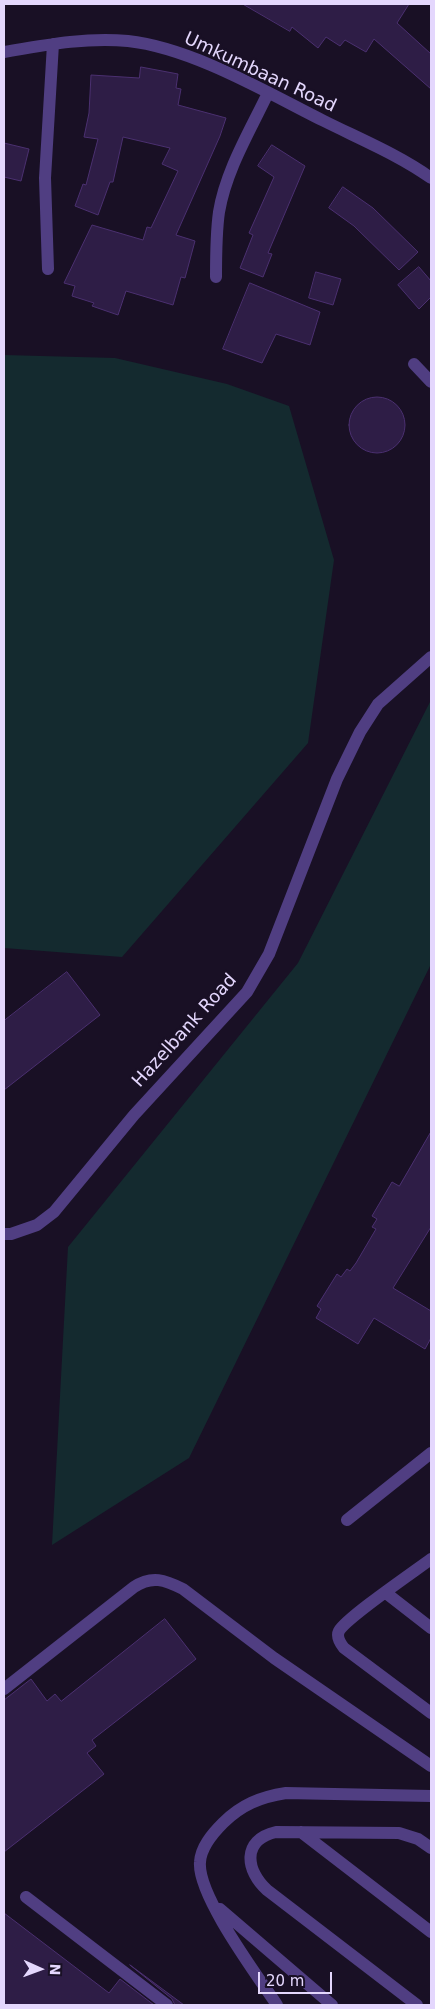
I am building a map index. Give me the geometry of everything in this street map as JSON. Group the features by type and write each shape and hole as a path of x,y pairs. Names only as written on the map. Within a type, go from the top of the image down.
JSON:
{"street":[{"name":"Umkumbaan Road","path":"4,52 96,39 130,42 166,49 208,65 268,93 381,150 431,178"},
{"path":"48,269 45,178 52,44"},
{"path":"216,278 220,211 224,190 229,175 268,93"},
{"path":"414,364 431,382"},
{"name":"Hazelbank Road","path":"4,1234 11,1234 37,1225 54,1212 134,1115 247,992 269,954 337,779 360,732 378,704 431,657"},
{"path":"346,1520 431,1453"},
{"path":"431,1559 338,1632 339,1643 431,1713"},
{"path":"4,1690 134,1587 154,1578 169,1582 183,1590 274,1658 431,1766"},
{"path":"386,1593 431,1628"},
{"path":"4,1678 19,1677"},
{"path":"277,2005 208,1899 200,1863 202,1853 213,1833 236,1810 252,1802 286,1793 431,1796"},
{"path":"417,2005 267,1890 255,1877 250,1860 252,1848 258,1840 265,1835 276,1832 399,1832 418,1839 431,1848"},
{"path":"301,1832 431,1932"},
{"path":"26,1897 167,2005"},
{"path":"208,1899 332,2005"}],"green space":[{"path":"4,355 115,358 227,384 289,406 334,560 308,743 122,957 4,948"},
{"path":"431,700 431,964 189,1458 52,1545 68,1247 298,963"}],"building":[{"path":"243,4 409,4 397,23 431,54 431,89 374,39 366,52 345,40 340,46 326,37 318,48 292,27 290,31"},
{"path":"141,67 178,74 176,88 181,89 178,105 226,118 220,136 176,235 195,241 185,278 181,277 173,305 126,291 118,315 92,306 94,303 72,296 75,286 64,283 92,225 143,240 147,227 151,228 178,171 162,164 170,148 123,137 113,182 110,182 98,215 75,206 83,184 86,185 98,139 84,137 89,113 91,75 139,78"},
{"path":"4,143 29,149 21,181 4,177"},
{"path":"272,145 305,166 268,253 272,254 263,277 240,268 253,235 249,233 274,177 258,166"},
{"path":"343,187 373,208 418,252 399,270 354,226 329,208"},
{"path":"419,267 431,281 431,297 419,309 398,285"},
{"path":"316,272 341,279 333,305 309,298"},
{"path":"250,283 320,312 310,345 276,334 262,363 223,349"},
{"path":"371,397 383,397 393,401 401,409 405,425 401,441 393,449 383,453 371,453 361,449 353,441 349,431 349,419 353,409 361,401"},
{"path":"67,972 100,1015 4,1090 4,1021"},
{"path":"431,1132 431,1227 393,1288 431,1311 431,1338 425,1349 374,1318 358,1344 316,1318 321,1309 317,1306 337,1274 341,1277 347,1269 350,1271 356,1263 376,1229 372,1227 377,1219 372,1216 392,1182 399,1186"},
{"path":"165,1619 196,1659 92,1740 96,1746 87,1753 104,1774 4,1852 4,1700 31,1679 47,1701 55,1694 61,1701"},
{"path":"4,1913 109,1993 120,1979 154,2005 4,2005"},
{"path":"130,1965 184,2005 175,2005 172,1999"}]}
